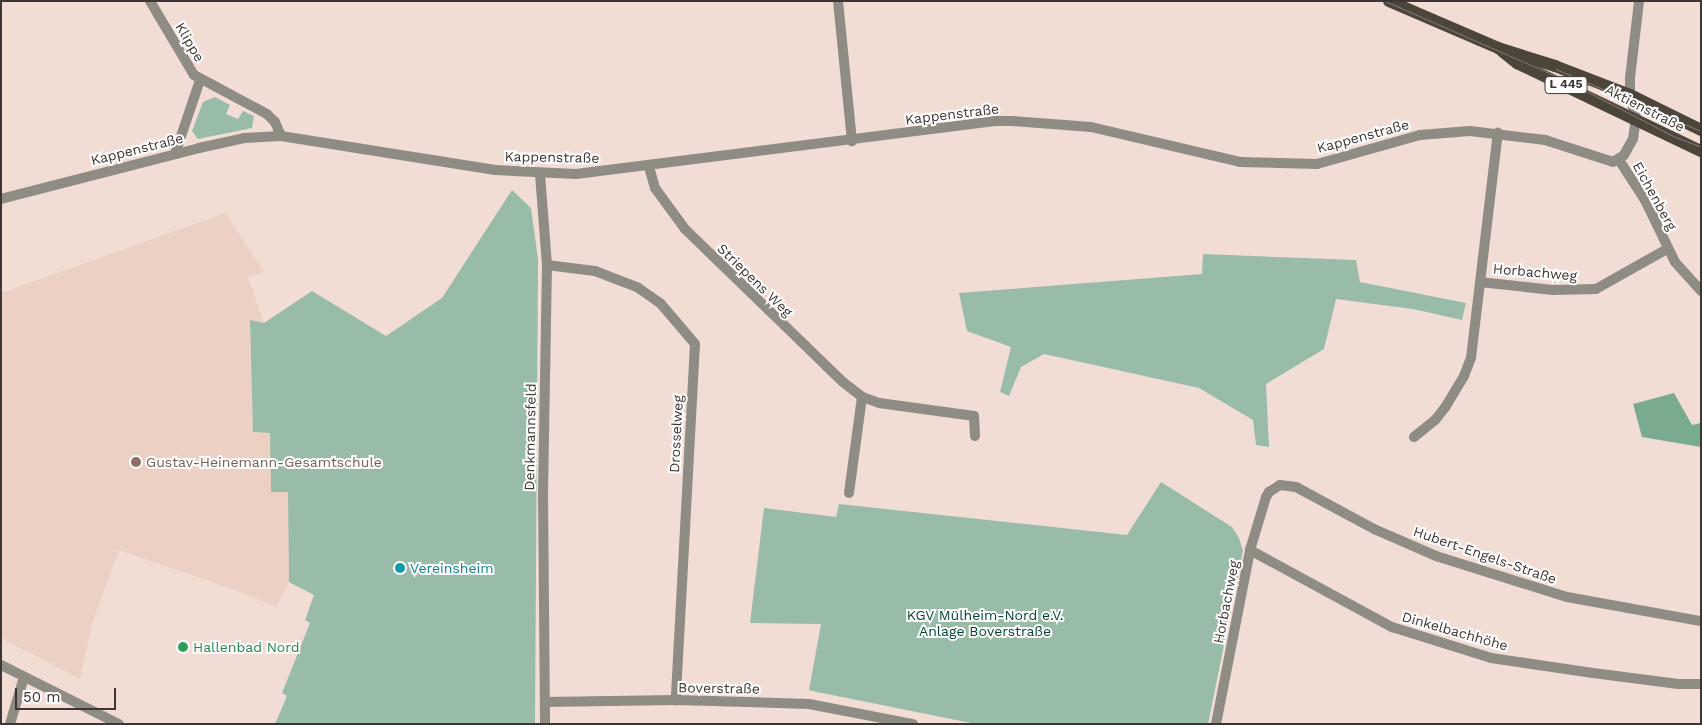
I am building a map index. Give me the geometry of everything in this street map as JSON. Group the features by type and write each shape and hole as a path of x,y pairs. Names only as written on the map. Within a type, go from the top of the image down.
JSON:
{"main road":[{"name":"Aktienstraße","path":"1388,1 1498,48 1555,66 1631,102 1701,130"},
{"name":"Aktienstraße","path":"1498,48 1517,63 1701,151"}],"street":[{"name":"Klippe","path":"150,1 194,75 200,80 174,154"},
{"path":"838,1 852,141"},
{"name":"Eichenberg","path":"1638,1 1631,102 1635,121 1633,139 1624,155 1618,160 1645,200 1667,249 1683,273 1701,291"},
{"path":"200,80 268,114 275,122 281,136"},
{"name":"Kappenstraße","path":"1,199 174,154 244,138 281,136 495,170 540,174 591,174 996,121 1044,121 1091,126 1229,160 1317,164 1427,134 1470,131 1545,140 1610,163 1618,160"},
{"name":"Horbachweg","path":"1414,437 1436,419 1455,394 1471,358 1498,133"},
{"name":"Striepens Weg","path":"649,167 655,188 685,229 819,360 862,397 879,403 974,416 975,436"},
{"name":"Denkmannsfeld","path":"540,174 547,265 543,491 545,702"},
{"name":"Horbachweg","path":"1480,282 1553,290 1596,289 1603,287 1667,249"},
{"name":"Drosselweg","path":"547,265 594,271 637,287 661,304 695,344 676,700"},
{"path":"849,492 862,397"},
{"name":"Hubert-Engels-Straße","path":"1273,489 1280,485 1291,485 1374,529 1429,553 1551,593 1701,621"},
{"name":"Horbachweg","path":"1216,724 1250,550 1266,497 1273,489"},
{"name":"Dinkelbachhöhe","path":"1250,550 1392,627 1491,658 1593,673 1701,684"},
{"path":"1,665 120,724"},
{"path":"10,724 24,677"},
{"name":"Boverstraße","path":"545,702 676,700 809,704 914,724"},
{"path":"545,702 545,724"}],"shaded area":[{"name":"Gustav-Heinemann-Gesamtschule","path":"225,213 264,272 248,277 264,323 251,320 253,432 270,432 271,492 288,492 289,582 276,607 240,592 119,550 92,624 80,679 1,638 1,293"}],"green space":[{"path":"215,97 230,105 226,114 238,119 243,111 254,116 252,128 198,139 192,131 203,102"},
{"path":"512,190 531,208 538,259 535,724 275,724 287,696 282,693 310,623 305,620 314,595 289,582 288,492 271,492 270,433 253,432 250,320 264,323 312,291 386,336 442,298"},
{"path":"1203,254 1356,260 1360,282 1466,303 1462,320 1413,309 1336,299 1324,349 1266,384 1269,447 1256,445 1253,420 1199,388 1044,354 1021,367 1009,396 1000,392 1011,347 967,331 959,293 1202,274"},
{"path":"1674,393 1692,425 1701,423 1701,447 1642,437 1633,404"},
{"name":"KGV Mülheim-Nord e.V. Anlage Boverstraße","path":"1161,482 1232,527 1239,538 1243,551 1208,724 976,724 817,692 809,690 821,624 750,623 764,508 836,517 839,504 1127,535"}],"tram line":[{"path":"1385,1 1567,81 1673,136 1701,147"},
{"path":"1556,69 1701,131"}],"place":[{"name":"Gustav-Heinemann-Gesamtschule","path":"136,462"},
{"name":"Vereinsheim","path":"400,568"},
{"name":"Hallenbad Nord","path":"183,647"}]}
